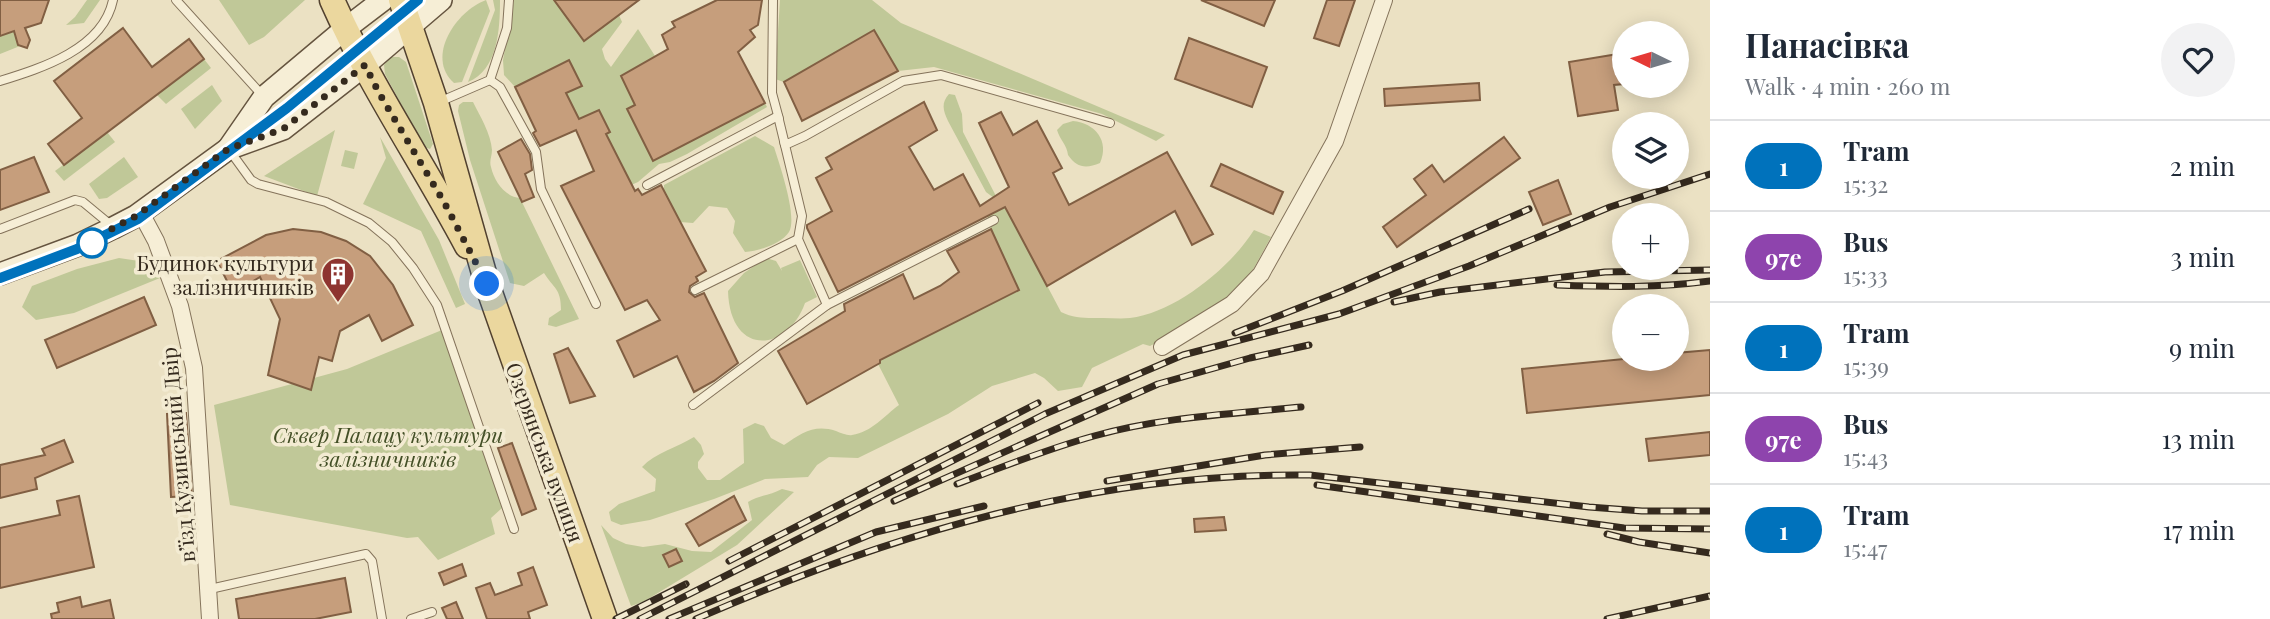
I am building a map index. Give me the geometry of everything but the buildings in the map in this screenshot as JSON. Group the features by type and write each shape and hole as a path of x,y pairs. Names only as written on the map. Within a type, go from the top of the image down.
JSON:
{"main road":[{"name":"Озерянська вулиця","path":"332,0 379,93 444,202 487,284"},
{"name":"Озерянська вулиця","path":"401,0 436,103 487,284 605,619"}],"street":[{"path":"228,149 264,97 383,0"},
{"path":"0,274 78,245 113,228 141,213 228,149 283,129 365,65 441,0"},
{"path":"1162,347 1232,304 1261,274 1335,141 1384,0"},
{"name":"в’їзд Кузинський Двір","path":"141,213 156,241 180,306 194,368 210,619"}],"lane":[{"path":"0,81 41,67 68,54 93,36 105,23 113,0"},
{"path":"176,0 264,97"},
{"path":"436,103 490,80 507,27 509,0"},
{"path":"774,0 772,93 802,216 798,239 827,305"},
{"path":"785,145 903,81 941,75 1110,123"},
{"path":"490,80 500,87 536,152 541,189 596,304"},
{"path":"648,185 778,116"},
{"path":"228,149 251,180 258,184 327,202 369,223 392,242 413,268 437,305 513,529"},
{"path":"0,229 75,200 83,202 113,228"},
{"path":"692,405 827,305 994,220"},
{"path":"695,290 798,239"},
{"path":"210,589 366,554 372,561 382,619"},
{"path":"411,619 432,612"}],"green space":[{"path":"87,0 100,0 84,23 66,25 75,17"},
{"path":"219,0 305,0 264,37 249,45"},
{"path":"486,0 490,11 462,82 454,83 446,72 443,48 455,24 464,14"},
{"path":"493,0 500,0 495,47 486,68 468,82 495,10"},
{"path":"514,0 554,0 619,15 622,22 602,49 611,67 638,29 655,56 621,76 635,105 653,160 765,103 767,107 687,154 659,164 629,186 606,134 599,110 579,119 544,104 581,86 570,61 515,87 504,75 503,60"},
{"path":"780,0 872,0 901,23 1165,135 1156,141 1102,114 934,67 898,71 874,30 784,82 775,79"},
{"path":"14,31 20,46 0,54 0,36"},
{"path":"390,57 399,57 406,62 433,144 430,149 424,147 385,74 384,65"},
{"path":"204,59 211,68 166,104 157,95"},
{"path":"212,85 222,101 195,129 181,109"},
{"path":"949,94 955,95 962,114 963,132 997,198 986,192 948,121 944,107"},
{"path":"463,102 473,102 490,138 490,165 495,178 510,195 520,198 579,319 556,327 548,325 549,318 561,310 561,303 556,289 544,273 524,286 510,283 470,160 458,111"},
{"path":"1073,121 1088,125 1098,134 1103,147 1100,163 1082,166 1068,155 1057,130 1063,124"},
{"path":"335,130 317,196 264,176"},
{"path":"107,132 115,142 64,181 55,171"},
{"path":"755,136 774,147 787,190 791,225 789,232 775,243 745,252 733,233 735,221 727,208 709,206 693,223 680,222 664,185"},
{"path":"380,137 439,240 465,304 456,308 421,231 363,204 386,158"},
{"path":"345,150 358,153 354,169 341,166"},
{"path":"124,157 138,177 107,198 99,199 89,184"},
{"path":"993,205 1006,208 1061,312 1081,318 1130,318 1165,307 1183,298 1217,273 1254,230 1271,237 1249,277 1208,316 1150,346 1143,344 1092,368 1082,387 1058,391 1035,373 992,386 948,414 858,458 829,457 817,465 808,477 765,479 650,520 621,525 611,521 609,512 619,504 655,491 656,479 642,467 660,454 694,437 704,454 698,462 698,468 707,480 720,480 744,463 743,429 755,423 764,426 771,438 784,445 815,429 828,429 849,435 872,427 883,419 899,405 878,364 880,360 1019,290 991,230 986,211"},
{"path":"119,258 159,264 160,278 74,313 36,320 22,307 32,286 77,269"},
{"path":"766,258 776,261 782,271 781,268 800,260 817,297 805,303 797,320 786,332 773,339 760,340 748,337 738,328 731,313 728,291 744,273"},
{"name":"Сквер Палацу культури залізничників","path":"442,330 502,508 491,518 495,534 438,560 418,537 407,538 230,505 214,405 347,369"},
{"path":"782,489 794,492 737,545 643,602 631,606 601,525 613,538 626,544 643,547 665,544 692,551 711,552 752,520 748,502"}],"tram line":[{"path":"0,278 108,236 143,216 287,108 418,0"},
{"name":"1","path":"0,278 108,236 138,219 287,108 418,0"}],"railway":[{"path":"640,619 1045,414 1183,355 1339,314 1469,266 1610,207 1710,174"},
{"path":"1235,333 1342,291 1529,209"},
{"path":"1394,302 1440,292 1605,272 1710,270"},
{"path":"1557,285 1633,286 1710,281"},
{"path":"894,501 1158,384 1250,358 1309,345"},
{"path":"729,561 1038,403"},
{"path":"957,484 1059,447 1145,424 1301,407"},
{"path":"1107,481 1265,455 1360,447"},
{"path":"696,619 769,588 919,535 1073,497 1151,484 1230,477 1310,475 1589,507 1642,511 1710,511"},
{"path":"1317,485 1624,528 1710,529"},
{"path":"669,619 876,532 984,506"},
{"path":"1607,534 1710,553"},
{"path":"616,619 686,584"},
{"path":"1607,619 1710,596"}],"place":[{"name":"Будинок культури залізничників","path":"338,304"}],"route":[{"path":"92,243 96,237 136,216 177,188 228,149 283,129 365,65 444,202 487,284"}]}
